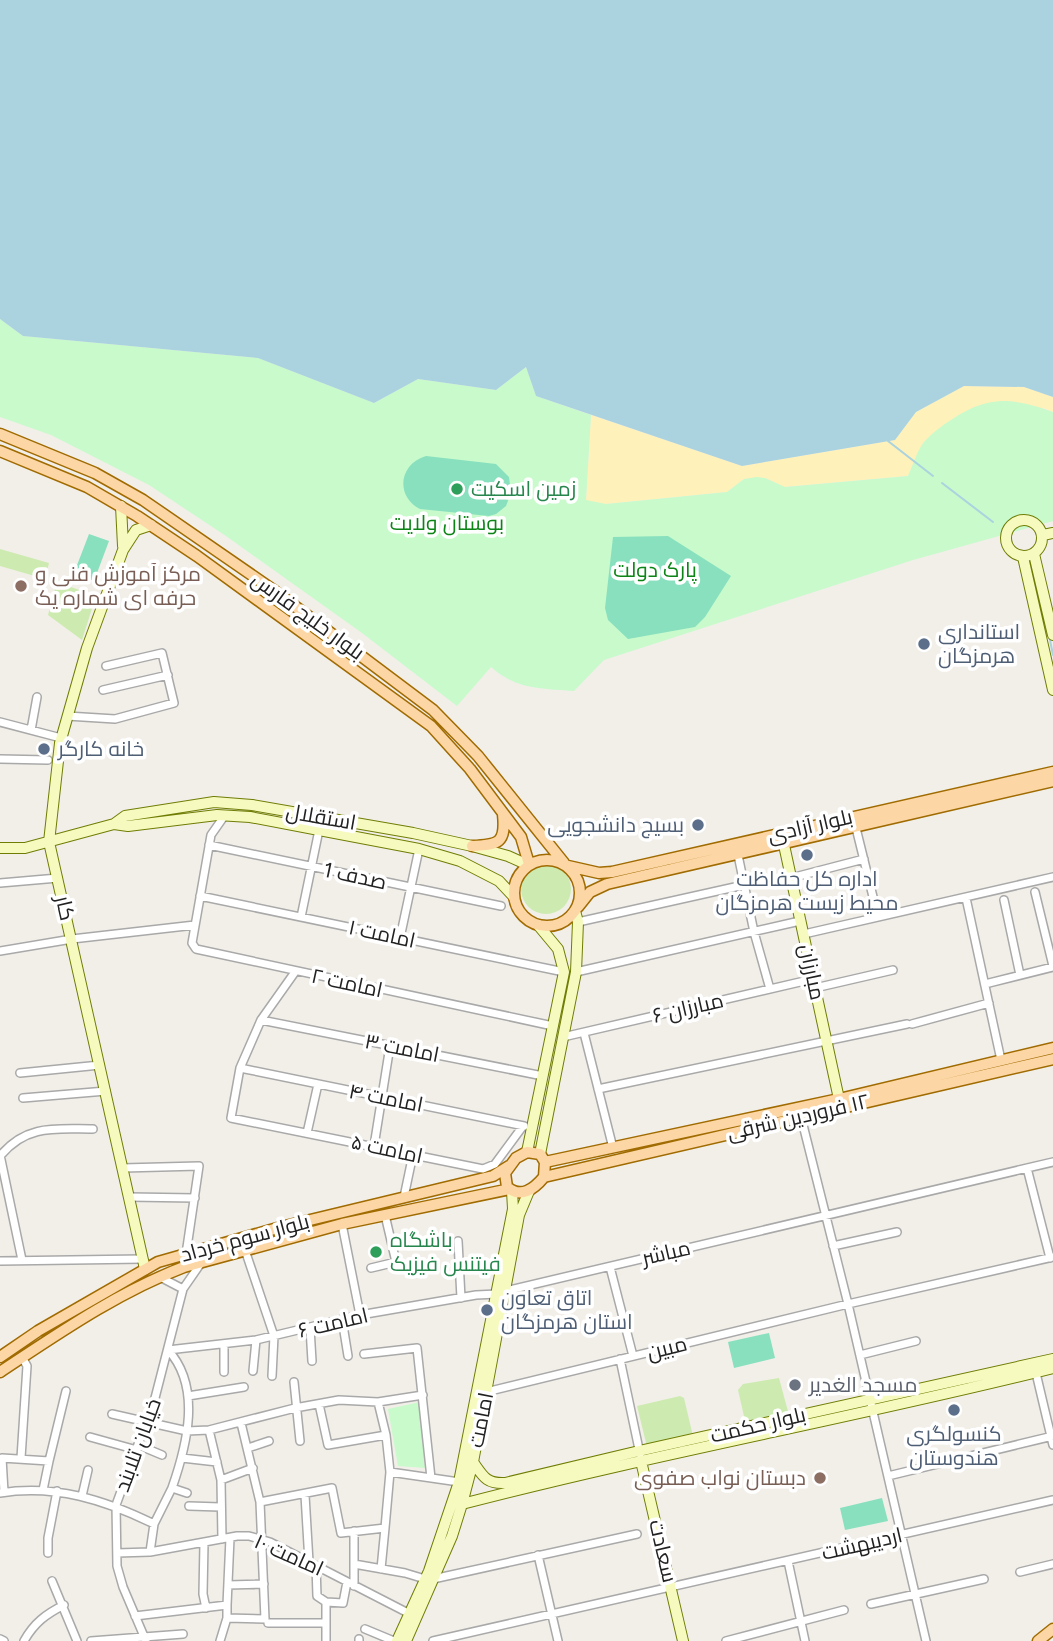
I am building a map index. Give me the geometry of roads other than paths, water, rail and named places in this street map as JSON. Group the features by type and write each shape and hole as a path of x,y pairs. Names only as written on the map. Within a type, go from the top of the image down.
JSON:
{"main road":[{"name":"بلوار خلیج فارس","path":"0,434 95,473 143,500 272,589 401,685 433,710 478,755 566,865"},
{"name":"بلوار خلیج فارس","path":"0,451 87,487 151,525 431,726 470,769 521,837 528,865"},
{"name":"بلوار آزادی","path":"566,865 599,873 612,872 1053,772"},
{"name":"بلوار آزادی","path":"577,913 590,892 607,884 1053,781"},
{"path":"472,846 495,844 502,838 502,812"},
{"path":"546,859 566,865 576,874 580,885 581,896 577,913 555,925 538,925 524,917 514,897 517,877 528,865 546,859"},
{"name":"١٢ فروردین شرقی","path":"544,1177 613,1147 839,1099 1053,1048"},
{"name":"١٢ فروردین شرقی","path":"543,1158 569,1164 802,1116 1053,1059"},
{"path":"527,1152 543,1158 544,1177 529,1191 517,1193 511,1190 505,1178 509,1166 527,1152"},
{"name":"بلوار سوم خرداد","path":"0,1357 144,1264 281,1227 475,1181 493,1176 509,1166"},
{"path":"475,1181 483,1185 482,1194"},
{"name":"بلوار سوم خرداد","path":"0,1372 85,1316 159,1277 201,1262 342,1224 511,1190"},
{"path":"1038,1641 1053,1629"}],"street":[{"path":"121,506 123,550"},
{"path":"1018,521 1031,521 1048,534 1034,554 1023,557 1008,547 1006,535 1018,521"},
{"path":"123,550 136,530 151,525"},
{"name":"کار","path":"123,550 87,648 61,738 53,786 49,842 144,1264"},
{"path":"1034,554 1053,635"},
{"path":"1023,557 1053,690"},
{"path":"67,716 115,719 174,703 162,653 106,666"},
{"path":"103,690 167,675"},
{"path":"31,730 37,697"},
{"path":"0,722 61,738"},
{"path":"0,759 48,760"},
{"name":"استقلال","path":"0,848 25,848 114,824 125,816 214,802 252,805 413,833 508,856 528,865"},
{"path":"0,951 72,939 195,925 211,835 206,816"},
{"name":"استقلال","path":"114,824 128,826 206,816 250,817 419,849 460,861 499,881 514,897"},
{"path":"211,835 226,816"},
{"path":"856,828 878,917"},
{"path":"301,917 319,830"},
{"name":"صدف 1","path":"209,845 501,906"},
{"name":"مبارزان","path":"784,845 839,1099"},
{"path":"400,938 419,849"},
{"path":"738,855 754,932 770,989"},
{"path":"791,878 864,859"},
{"path":"804,934 1053,877"},
{"path":"0,883 58,878"},
{"path":"543,1158 576,968 577,913 744,886"},
{"path":"985,984 1053,966 1035,892"},
{"name":"امامت ۱","path":"200,896 400,938 563,966"},
{"path":"966,898 1001,1060"},
{"path":"1004,900 1020,975"},
{"path":"576,968 800,921"},
{"name":"امامت ۲","path":"195,925 192,943 196,949 553,1026"},
{"path":"538,925 558,949 563,966"},
{"path":"527,1152 528,1127 543,1076 565,952 573,953 576,968"},
{"name":"مبارزان ۶","path":"563,1038 770,989 893,970"},
{"path":"240,1068 261,1020 295,972"},
{"path":"598,1089 909,1024 989,1003"},
{"name":"امامت ۳","path":"261,1020 543,1076"},
{"path":"584,1033 613,1147"},
{"path":"374,1146 390,1046"},
{"path":"20,1073 100,1065"},
{"name":"امامت ۴","path":"240,1068 528,1127"},
{"name":"امامت ۵","path":"240,1068 230,1118 483,1169 495,1164 528,1127"},
{"path":"307,1133 318,1084"},
{"path":"23,1098 106,1091"},
{"path":"802,1116 926,1641"},
{"path":"22,1260 0,1155 10,1143 27,1132 93,1129"},
{"path":"404,1197 413,1154"},
{"name":"مباشر","path":"501,1293 1053,1162"},
{"path":"123,1168 199,1166 186,1254"},
{"path":"1027,1168 1051,1258"},
{"name":"امامت","path":"396,1641 429,1579 462,1504 473,1461 513,1209 511,1190"},
{"name":"امامت","path":"406,1641 429,1579 459,1482 519,1215 529,1191"},
{"path":"129,1197 195,1198"},
{"path":"0,1205 11,1204"},
{"path":"371,1268 396,1262 385,1215"},
{"path":"342,1224 360,1315"},
{"path":"833,1246 897,1232"},
{"path":"458,1241 461,1298"},
{"path":"245,1250 274,1336 272,1376"},
{"name":"مبین","path":"486,1392 1051,1258"},
{"path":"0,1261 144,1264"},
{"name":"خیابان تلابند","path":"145,1639 117,1566 116,1506 147,1423 183,1289 201,1262"},
{"path":"610,1267 633,1356"},
{"path":"159,1277 183,1289"},
{"name":"امامت ۶","path":"168,1349 256,1340 360,1315 501,1293"},
{"path":"342,1320 348,1356"},
{"path":"310,1328 312,1361"},
{"path":"253,1371 256,1340"},
{"path":"859,1355 916,1341"},
{"path":"224,1344 224,1372"},
{"path":"364,1354 417,1348 431,1478"},
{"path":"150,1552 155,1524 172,1488 187,1432 188,1396 178,1361 168,1349"},
{"path":"21,1458 27,1366 22,1357"},
{"path":"620,1359 640,1456"},
{"name":"بلوار حکمت","path":"473,1461 493,1484 505,1483 717,1443 1053,1359"},
{"name":"بلوار حکمت","path":"872,1405 1053,1368"},
{"path":"888,1476 1052,1439 1036,1373"},
{"path":"294,1382 300,1441"},
{"path":"188,1396 244,1387"},
{"path":"43,1490 66,1391"},
{"path":"112,1414 187,1432 209,1430 319,1404 339,1401 379,1402 423,1395"},
{"path":"379,1402 390,1472 382,1569"},
{"path":"319,1404 328,1445 386,1435"},
{"path":"226,1618 265,1619 260,1502 241,1423"},
{"path":"209,1430 221,1480 220,1507 226,1539 228,1605 220,1641"},
{"path":"90,1437 162,1455"},
{"path":"248,1448 268,1441"},
{"name":"بلوار حکمت","path":"462,1504 640,1456"},
{"name":"سعادت","path":"640,1456 683,1641"},
{"path":"49,1461 2,1458 2,1493 43,1490 82,1496 116,1506 155,1524"},
{"path":"182,1458 217,1462"},
{"path":"221,1480 253,1468"},
{"path":"82,1496 88,1470"},
{"path":"390,1472 459,1482"},
{"path":"172,1488 187,1493"},
{"path":"260,1502 332,1488 341,1533 385,1528"},
{"path":"48,1553 48,1538 57,1491"},
{"path":"305,1494 317,1596 326,1602 343,1603 351,1584 354,1531"},
{"name":"اردیبهشت","path":"433,1641 1053,1500"},
{"path":"190,1506 220,1507"},
{"path":"354,1564 429,1579 637,1534"},
{"name":"امامت ۱۰","path":"117,1553 150,1552 249,1536 262,1539 410,1614"},
{"path":"204,1543 203,1594 206,1608"},
{"path":"538,1555 558,1641"},
{"path":"788,1561 804,1641"},
{"path":"1020,1572 1053,1564"},
{"path":"871,1604 984,1579"},
{"path":"52,1581 77,1641"},
{"path":"228,1584 264,1584"},
{"path":"326,1602 326,1641"},
{"path":"24,1641 45,1615 64,1605"},
{"path":"135,1616 228,1605"},
{"path":"726,1641 844,1610"},
{"path":"268,1623 326,1623"},
{"path":"365,1629 396,1641"},
{"path":"91,1641 145,1639 183,1634"}],"water":[{"path":"0,0 1053,0 1053,397 1024,387 964,386 916,412 895,440 742,466 536,396 526,367 496,390 418,379 374,403 258,358 23,336 0,319"}],"waterway":[{"path":"888,441 933,476"},
{"path":"942,483 993,522"},
{"path":"1049,635 1053,655"}],"place":[{"name":"زمین اسکیت","path":"457,489"},
{"name":"مرکز آموزش فنی و حرفه ای شماره یک","path":"21,586"},
{"name":"استانداری هرمزگان","path":"924,644"},
{"name":"خانه کارگر","path":"44,749"},
{"name":"بسیج دانشجویی","path":"698,825"},
{"name":"اداره کل حفاظت محیط زیست هرمزگان","path":"807,855"},
{"name":"باشگاه فیتنس فیزیک","path":"376,1252"},
{"name":"اتاق تعاون استان هرمزگان","path":"487,1310"},
{"name":"مسجد الغدیر","path":"795,1385"},
{"name":"کنسولگری هندوستان","path":"954,1410"},
{"name":"دبستان نواب صفوی","path":"820,1478"}],"park label":[{"name":"بوستان ولایت","path":"447,523"},
{"name":"پارک دولت","path":"655,570"}]}
